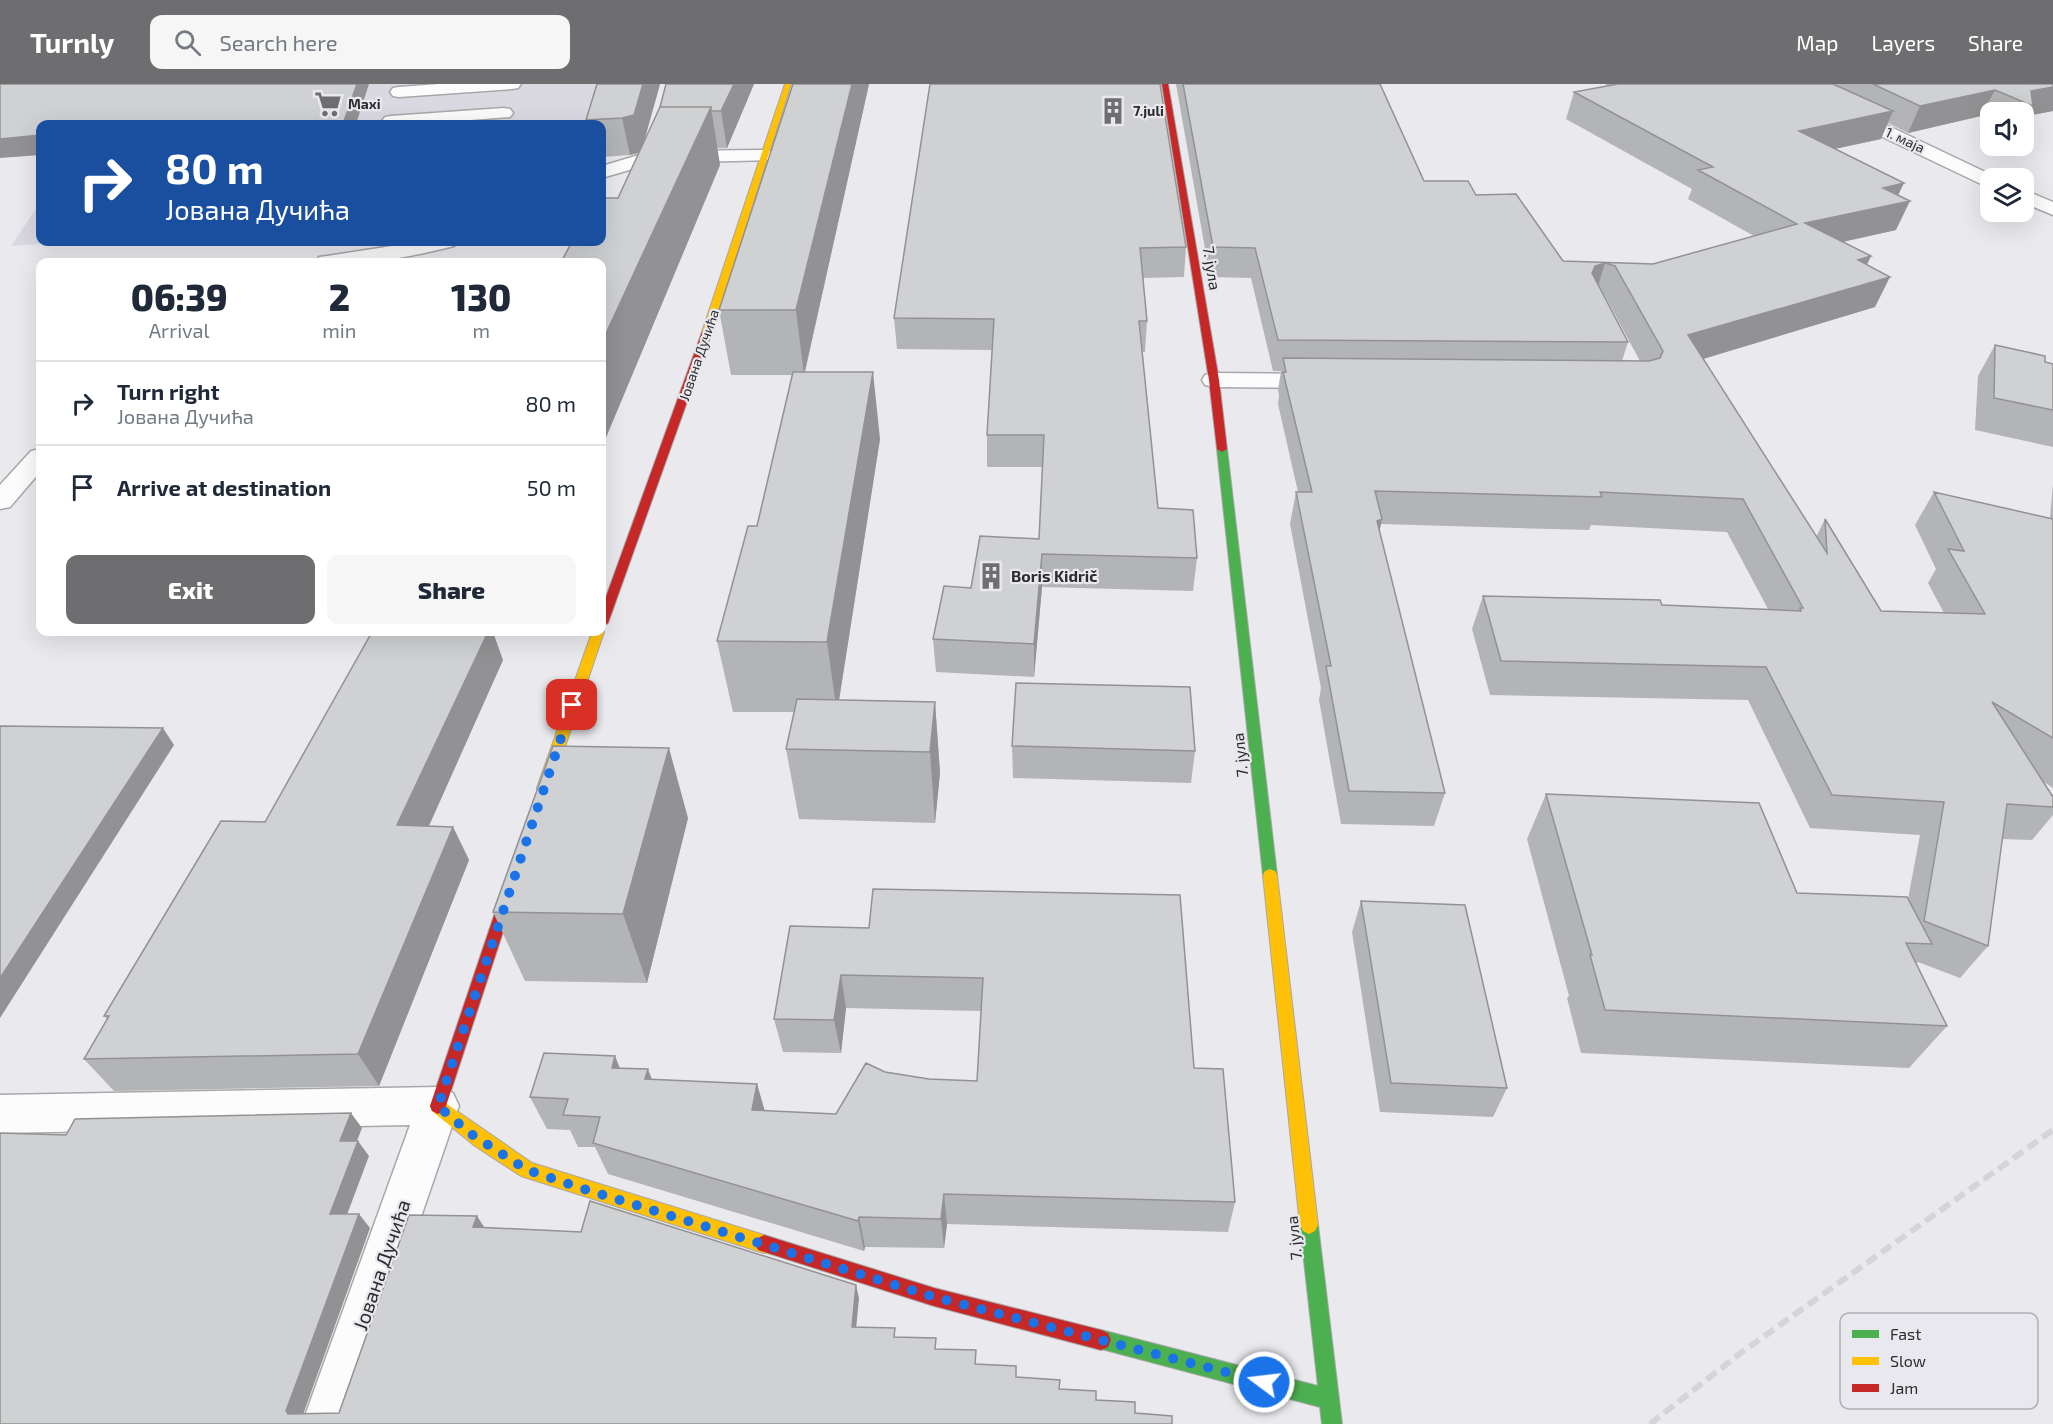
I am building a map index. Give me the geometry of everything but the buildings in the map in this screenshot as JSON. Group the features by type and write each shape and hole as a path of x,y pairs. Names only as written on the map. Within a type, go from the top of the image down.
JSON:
{"street":[{"path":"399,92 512,84"},
{"path":"445,120 499,119 525,84"},
{"name":"Јована Дучића","path":"606,612 698,361 788,84"},
{"name":"7. јула","path":"1165,84 1214,380 1332,1424"},
{"name":"1. маја","path":"1786,84 1980,176"},
{"path":"652,157 657,136"},
{"path":"606,171 652,157 766,156"},
{"path":"2034,200 2053,209"},
{"path":"356,258 427,246"},
{"path":"1214,380 1343,381"},
{"path":"0,501 36,462"},
{"path":"538,805 597,636"},
{"name":"Јована Дучића","path":"326,1424 438,1106 516,872"},
{"path":"0,1114 438,1106 471,1134 527,1170 587,1190 934,1297 1329,1400"}],"shaded area":[{"path":"97,84 600,84 586,120 74,120"},
{"path":"36,209 36,244 11,246"}],"railway":[{"path":"1650,1424 1742,1352 2053,1130"}],"traffic: fast":[{"path":"1222,449 1270,875"},
{"path":"1309,1225 1332,1424"},
{"path":"1101,1340 1329,1399"}],"traffic: slow":[{"path":"707,332 788,84"},
{"path":"544,788 597,636"},
{"path":"1270,875 1309,1225"},
{"path":"438,1106 481,1140 527,1170 764,1244"}],"traffic: jam":[{"path":"1165,84 1214,380 1222,449"},
{"path":"606,612 707,332"},
{"path":"438,1106 512,883"},
{"path":"764,1244 934,1297 1101,1340"}],"place":[{"name":"Maxi","path":"328,104"},
{"name":"7.juli","path":"1113,111"},
{"name":"Boris Kidrič","path":"991,576"}],"route":[{"path":"572,705 438,1106 471,1134 527,1170 934,1297 1264,1382"}]}
